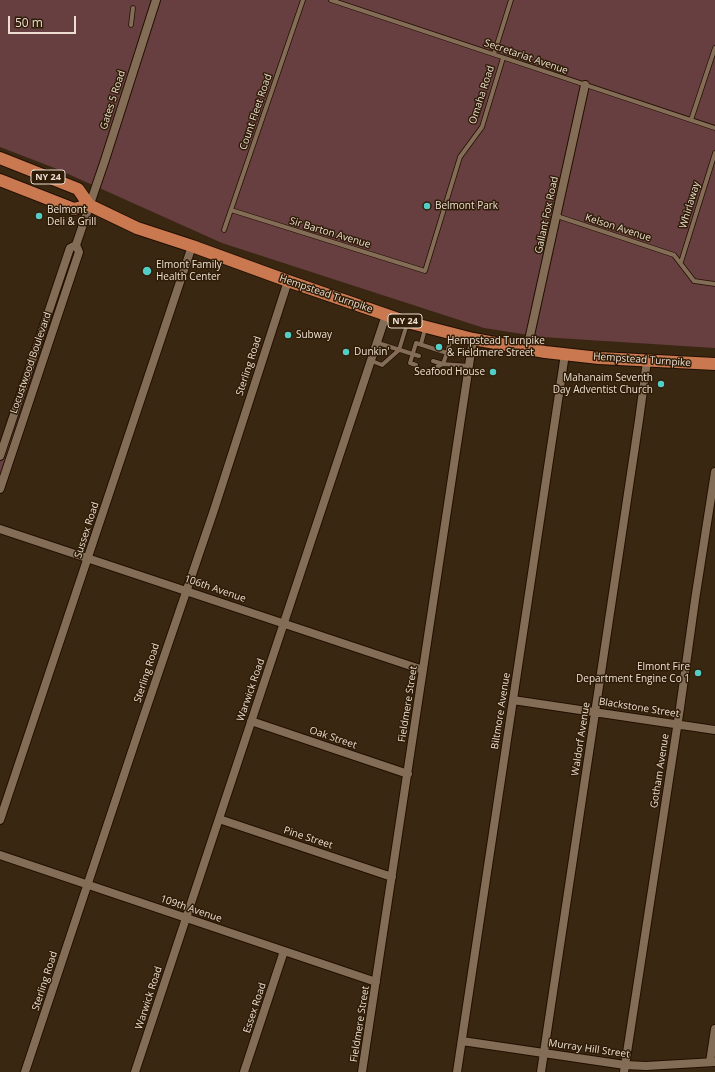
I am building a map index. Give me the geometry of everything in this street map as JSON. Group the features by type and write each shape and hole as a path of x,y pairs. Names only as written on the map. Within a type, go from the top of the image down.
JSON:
{"main road":[{"name":"Hempstead Turnpike","path":"0,158 78,189 89,205 137,228 407,322 473,339 527,349 647,361 715,364"},
{"name":"NY 24","path":"0,180 74,209 89,205"}],"street":[{"name":"Gates 5 Road","path":"89,205 105,160 156,0"},
{"name":"Gallant Fox Road","path":"527,349 558,216 586,85"},
{"name":"Locustwood Boulevard","path":"0,456 70,248 76,244 89,205"},
{"name":"Locustwood Boulevard","path":"0,488 79,252 76,244"},
{"name":"Sussex Road","path":"0,820 192,246"},
{"name":"Sterling Road","path":"25,1072 214,510 288,281"},
{"name":"Warwick Road","path":"135,1072 378,343 386,315"},
{"name":"Fieldmere Street","path":"362,1072 473,339"},
{"name":"Biltmore Avenue","path":"457,1072 565,354"},
{"name":"Waldorf Avenue","path":"541,1072 647,361"},
{"path":"31,364 41,367"},
{"name":"Gotham Avenue","path":"624,1069 715,472"},
{"name":"106th Avenue","path":"0,528 423,670"},
{"name":"Blackstone Street","path":"512,700 715,730"},
{"name":"Oak Street","path":"251,721 408,774"},
{"name":"Pine Street","path":"219,819 392,877"},
{"name":"109th Avenue","path":"0,855 376,982"},
{"name":"Essex Road","path":"244,1072 284,951"},
{"path":"712,1062 715,1029"},
{"name":"Murray Hill Street","path":"462,1041 544,1053 624,1069 646,1066 712,1062"}],"lane":[{"name":"Count Fleet Road","path":"224,230 303,0"},
{"name":"Secretariat Avenue","path":"331,0 715,128"},
{"path":"494,54 512,0"},
{"path":"131,25 133,8"},
{"path":"691,120 715,48"},
{"name":"Omaha Road","path":"425,271 460,157 482,127 503,58"},
{"name":"Whirlaway","path":"681,262 715,153"},
{"name":"Sir Barton Avenue","path":"231,210 425,271"},
{"name":"Kelson Avenue","path":"558,216 674,255 681,262"},
{"path":"681,262 694,281 715,284"},
{"path":"372,361 382,364 399,350 407,322"},
{"path":"421,344 426,327"},
{"path":"430,370 443,364 452,334"},
{"path":"378,343 419,356"},
{"path":"416,365 410,363 416,343 446,353"},
{"path":"433,361 443,364 469,366"}],"shaded area":[{"name":"Belmont Park","path":"0,0 715,0 715,348 542,337 484,328 222,243 57,169 0,147"},
{"path":"70,248 79,252 0,489 0,456"}],"place":[{"name":"Belmont Park","path":"427,206"},
{"name":"Belmont Deli & Grill","path":"39,216"},
{"name":"Elmont Family Health Center","path":"147,271"},
{"name":"Subway","path":"288,335"},
{"name":"Hempstead Turnpike & Fieldmere Street","path":"439,347"},
{"name":"Dunkin'","path":"346,352"},
{"name":"Seafood House","path":"493,372"},
{"name":"Mahanaim Seventh Day Adventist Church","path":"661,384"},
{"name":"Elmont Fire Department Engine Co 1","path":"698,673"}]}
